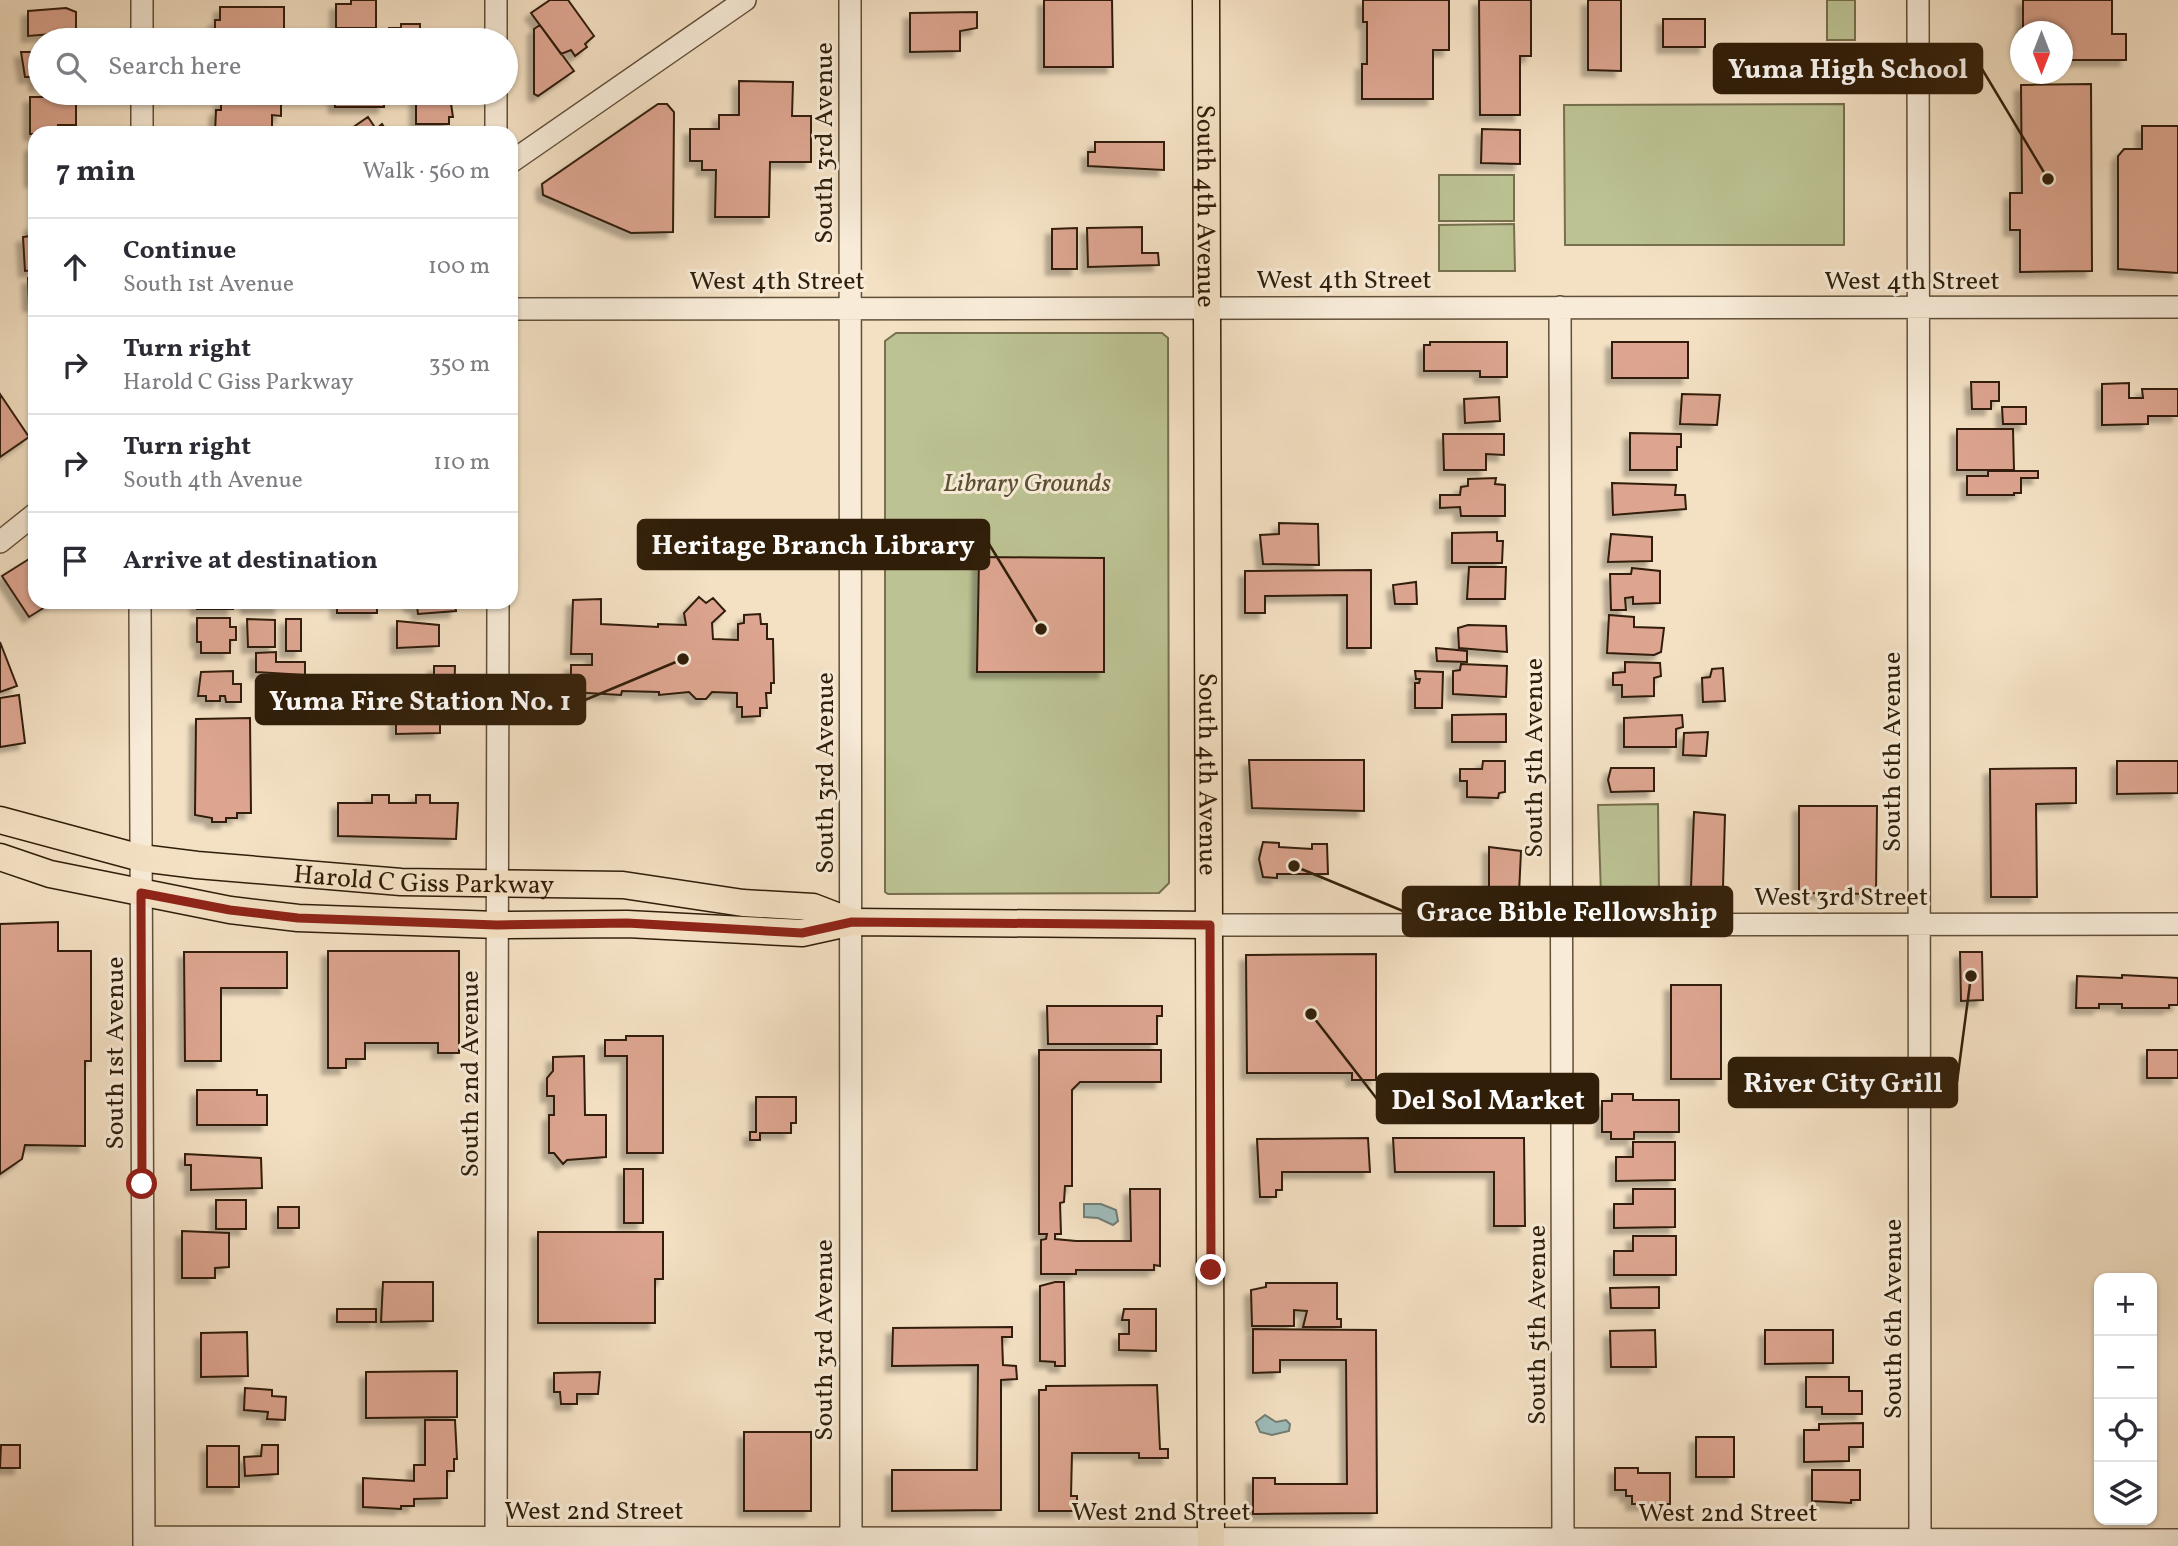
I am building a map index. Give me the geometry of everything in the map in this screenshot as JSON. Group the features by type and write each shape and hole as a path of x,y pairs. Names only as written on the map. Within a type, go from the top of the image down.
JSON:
{"main road":[{"name":"South 4th Avenue","path":"1206,0 1211,1542"},
{"name":"Harold C Giss Parkway","path":"0,820 141,858 288,875 497,886 623,885 743,904 813,907 852,922"},
{"name":"Harold C Giss Parkway","path":"0,858 50,874 141,893 230,910 298,918 497,925 627,923 802,933 852,922 1210,925"}],"street":[{"path":"142,0 142,28"},
{"path":"496,0 496,28"},
{"path":"518,157 745,0"},
{"name":"South 3rd Avenue","path":"850,0 851,1542"},
{"name":"South 6th Avenue","path":"1918,0 1920,1543"},
{"path":"142,105 142,126"},
{"path":"496,105 496,126"},
{"name":"South 5th Avenue","path":"1560,307 1563,1543"},
{"name":"West 4th Street","path":"518,309 2178,307"},
{"path":"0,542 28,520"},
{"name":"South 1st Avenue","path":"140,609 144,1541"},
{"name":"South 2nd Avenue","path":"496,1542 498,609"},
{"name":"West 3rd Street","path":"1210,925 2178,924"},
{"name":"West 2nd Street","path":"144,1541 2178,1541"}],"green space":[{"path":"1827,0 1855,0 1855,40 1827,40"},
{"path":"1844,104 1844,245 1565,245 1564,105"},
{"path":"1439,175 1514,175 1514,221 1439,221"},
{"path":"1514,224 1515,271 1439,271 1439,225"},
{"name":"Library Grounds","path":"896,333 1162,333 1168,338 1169,883 1159,893 885,892 885,341"},
{"path":"1658,804 1659,895 1601,895 1598,805"}],"water":[{"path":"1084,1204 1101,1204 1116,1210 1118,1221 1113,1225 1098,1218 1084,1217"},
{"path":"1265,1415 1276,1422 1286,1420 1290,1424 1289,1431 1272,1435 1260,1432 1256,1422"}],"building":[{"path":"351,0 376,0 376,28 336,28 336,4 351,4"},
{"path":"550,0 568,0 594,36 585,44 587,47 575,56 571,50 561,54 531,13"},
{"path":"1044,0 1112,0 1113,67 1044,67"},
{"path":"1363,0 1449,0 1449,50 1433,50 1433,99 1362,99 1362,64 1367,64 1367,22 1363,22"},
{"path":"1479,0 1531,0 1531,56 1520,56 1520,115 1480,115"},
{"path":"1588,0 1621,0 1621,71 1588,70"},
{"path":"2023,0 2112,0 2112,34 2126,34 2126,60 2073,60 2073,21 2023,21"},
{"path":"220,7 284,7 284,28 215,28 215,20 220,20"},
{"path":"66,8 76,12 76,28 28,28 28,11"},
{"path":"977,12 977,28 960,31 960,51 910,52 910,13"},
{"path":"1663,19 1705,19 1705,47 1663,47"},
{"path":"401,24 420,24 420,28 401,28"},
{"path":"540,25 574,71 538,96 534,94 534,29"},
{"path":"21,52 28,52 28,77 25,77"},
{"path":"739,81 793,82 792,116 811,116 811,162 770,162 769,217 715,217 716,170 702,170 702,161 690,161 690,129 719,129 719,115 739,115"},
{"path":"2091,84 2092,271 2020,272 2020,230 2010,230 2010,193 2022,193 2021,85"},
{"path":"658,104 667,104 674,112 673,232 631,233 543,195 542,184"},
{"path":"30,105 76,105 76,125 30,126"},
{"path":"221,105 281,105 281,116 272,115 272,126 215,126 216,110 221,110"},
{"path":"335,105 384,105 384,107"},
{"path":"416,105 451,105 453,117 449,117 449,124 416,124"},
{"path":"368,117 374,126 355,126"},
{"path":"2142,126 2178,126 2178,273 2118,269 2118,156 2124,149 2142,149"},
{"path":"1482,129 1520,130 1520,164 1481,163"},
{"path":"1095,142 1164,142 1164,170 1088,166 1088,152 1095,152"},
{"path":"1142,227 1142,253 1158,253 1159,265 1088,267 1087,228"},
{"path":"1077,228 1077,269 1052,269 1052,229"},
{"path":"28,236 28,271 25,271 23,237"},
{"path":"1430,342 1507,342 1507,377 1480,377 1480,371 1424,371 1424,345 1430,345"},
{"path":"1612,342 1688,342 1688,378 1612,378"},
{"path":"1971,382 1999,382 1999,401 1991,401 1991,409 1972,409"},
{"path":"2129,383 2129,398 2143,398 2142,389 2178,389 2178,416 2148,416 2148,424 2102,425 2102,384"},
{"path":"0,394 28,438 0,457"},
{"path":"1682,394 1720,395 1717,425 1680,424"},
{"path":"1499,397 1500,421 1465,423 1464,399"},
{"path":"2002,407 2026,407 2026,424 2003,424"},
{"path":"1957,429 2013,429 2014,470 1957,470"},
{"path":"1630,433 1681,434 1681,447 1677,447 1677,470 1630,470"},
{"path":"1443,434 1504,434 1504,455 1486,454 1486,470 1444,470"},
{"path":"1988,471 2038,471 2038,478 2021,478 2021,493 2014,495 1967,495 1967,476 1988,476"},
{"path":"1496,478 1495,484 1505,485 1505,516 1461,516 1460,507 1440,508 1440,495 1460,495 1461,487 1468,486 1468,479"},
{"path":"1612,483 1676,485 1675,495 1685,495 1686,509 1613,515"},
{"path":"1279,523 1318,524 1319,565 1263,564 1260,535 1279,534"},
{"path":"1497,532 1497,541 1503,541 1502,563 1452,563 1452,533"},
{"path":"1611,534 1652,537 1652,561 1608,562"},
{"path":"979,557 1104,558 1104,672 977,672"},
{"path":"28,560 28,609 42,609 29,617 2,576"},
{"path":"1469,567 1506,567 1505,599 1467,599"},
{"path":"1632,568 1660,571 1660,603 1633,604 1633,597 1625,598 1626,610 1611,610 1610,574 1631,574"},
{"path":"1371,570 1371,648 1347,648 1347,595 1265,596 1265,613 1245,613 1245,571"},
{"path":"1416,582 1417,604 1395,604 1393,585"},
{"path":"699,597 706,603 713,598 725,611 712,623 713,639 738,640 738,624 744,623 744,615 760,614 761,624 767,624 767,639 773,639 774,683 771,683 771,693 766,693 767,708 760,708 760,716 742,717 742,707 737,707 737,693 712,692 706,699 696,699 689,692 659,695 659,692 622,691 621,695 571,692 571,665 592,665 592,654 571,654 573,600 601,599 601,624 658,627 658,624 686,625 684,613"},
{"path":"337,609 377,609 377,613 337,613"},
{"path":"417,609 456,611 418,614"},
{"path":"1609,615 1634,617 1634,627 1664,628 1661,652 1654,655 1607,653"},
{"path":"197,618 230,618 230,627 236,627 236,640 230,640 230,653 201,653 201,642 197,642"},
{"path":"247,619 275,620 275,647 248,647"},
{"path":"286,619 301,619 301,651 286,651"},
{"path":"397,621 439,625 439,646 397,648"},
{"path":"1468,625 1506,626 1507,652 1459,648 1458,628"},
{"path":"0,642 17,686 0,692"},
{"path":"1436,648 1467,651 1467,662 1437,661"},
{"path":"276,652 276,662 305,662 305,675 256,672 256,653"},
{"path":"1625,662 1660,663 1661,676 1654,678 1654,696 1622,697 1622,685 1613,685 1613,673 1625,672"},
{"path":"1461,664 1507,666 1506,697 1453,694 1453,671 1460,670"},
{"path":"434,666 455,666 454,700 405,700 405,677 434,677"},
{"path":"1723,668 1725,701 1703,702 1702,678 1710,677 1712,669"},
{"path":"233,671 233,684 241,684 241,702 226,702 225,696 220,696 220,701 206,701 206,696 198,696 201,672"},
{"path":"1415,671 1443,672 1442,708 1415,708 1415,683 1419,683 1420,679 1416,679"},
{"path":"19,695 25,743 0,747 0,698"},
{"path":"396,711 440,711 440,733 396,734"},
{"path":"1506,714 1506,742 1452,742 1452,715"},
{"path":"1682,715 1683,727 1676,729 1676,747 1624,747 1624,718"},
{"path":"250,718 251,813 237,813 237,818 226,818 226,822 212,822 212,818 195,815 196,719"},
{"path":"1708,732 1706,756 1683,755 1684,733"},
{"path":"1249,760 1364,760 1364,811 1252,808"},
{"path":"1483,761 1505,761 1505,792 1499,793 1498,798 1467,797 1467,781 1460,781 1460,769 1482,769"},
{"path":"2117,761 2178,761 2178,793 2117,794"},
{"path":"1611,768 1654,768 1654,791 1611,792 1608,780"},
{"path":"2076,768 2076,803 2036,804 2037,897 1991,897 1990,769"},
{"path":"372,795 389,795 389,803 416,803 416,795 430,795 430,803 458,803 456,839 338,836 338,803 372,803"},
{"path":"1799,806 1877,806 1876,894 1799,893"},
{"path":"1694,812 1725,815 1723,887 1691,887"},
{"path":"1263,842 1279,843 1279,847 1312,849 1312,844 1327,844 1328,874 1277,874 1277,878 1263,877 1259,859"},
{"path":"1489,847 1521,851 1519,893 1489,892"},
{"path":"58,922 58,951 91,951 91,1061 85,1061 85,1146 25,1145 22,1159 0,1174 0,924"},
{"path":"328,951 459,951 459,1053 438,1053 438,1043 365,1043 365,1059 346,1059 346,1068 328,1068"},
{"path":"184,952 287,952 287,988 221,988 221,1061 185,1061"},
{"path":"1960,952 1982,952 1983,1000 1961,1001"},
{"path":"1376,954 1376,1080 1352,1080 1352,1073 1247,1073 1246,955"},
{"path":"2122,975 2178,978 2178,1005 2169,1005 2169,1008 2122,1008 2122,1004 2099,1004 2099,1008 2076,1008 2077,976 2122,978"},
{"path":"1671,985 1721,985 1721,1079 1671,1079"},
{"path":"1047,1006 1162,1006 1162,1016 1157,1016 1157,1044 1048,1044"},
{"path":"626,1036 663,1036 663,1153 627,1153 627,1056 605,1056 605,1040 626,1040"},
{"path":"1039,1050 1161,1050 1161,1082 1080,1082 1072,1090 1072,1186 1065,1186 1064,1202 1060,1203 1061,1234 1055,1234 1055,1239 1076,1241 1131,1241 1130,1189 1160,1189 1160,1266 1154,1265 1154,1270 1076,1270 1076,1274 1041,1274 1041,1240 1046,1239 1047,1234 1039,1234"},
{"path":"2147,1050 2178,1050 2178,1078 2147,1078"},
{"path":"584,1056 585,1115 606,1115 606,1157 567,1160 563,1164 554,1153 549,1153 549,1115 554,1115 554,1096 547,1096 547,1078 553,1071 553,1057"},
{"path":"197,1090 257,1090 257,1095 267,1095 267,1125 197,1125"},
{"path":"1612,1094 1633,1094 1633,1100 1679,1100 1679,1132 1634,1132 1634,1139 1611,1139 1611,1132 1602,1132 1602,1101 1612,1101"},
{"path":"756,1097 796,1097 796,1123 791,1123 791,1133 760,1133 760,1140 750,1140 750,1132 756,1132"},
{"path":"1368,1138 1370,1172 1282,1172 1282,1190 1276,1190 1276,1197 1260,1197 1257,1139"},
{"path":"1393,1138 1524,1138 1525,1226 1494,1226 1494,1172 1395,1172"},
{"path":"1633,1142 1675,1142 1675,1180 1616,1181 1616,1157 1633,1157"},
{"path":"185,1154 261,1158 262,1188 191,1190 191,1165 185,1165"},
{"path":"624,1169 643,1169 643,1223 624,1223"},
{"path":"1633,1189 1675,1189 1675,1227 1614,1228 1614,1204 1633,1204"},
{"path":"216,1200 246,1200 246,1229 216,1229"},
{"path":"278,1207 299,1207 299,1228 278,1228"},
{"path":"182,1231 229,1233 229,1267 215,1268 215,1278 182,1278"},
{"path":"538,1232 663,1232 663,1279 655,1279 655,1323 538,1323"},
{"path":"1633,1236 1676,1236 1676,1275 1614,1275 1614,1251 1633,1251"},
{"path":"383,1282 433,1282 433,1321 381,1322"},
{"path":"1064,1282 1065,1366 1040,1361 1040,1286"},
{"path":"1266,1283 1337,1283 1337,1319 1341,1319 1341,1327 1303,1327 1307,1311 1294,1310 1294,1326 1252,1326 1251,1290 1266,1287"},
{"path":"1659,1287 1659,1308 1611,1308 1610,1288"},
{"path":"337,1309 376,1309 376,1322 337,1322"},
{"path":"1124,1309 1156,1309 1156,1351 1119,1350 1119,1334 1129,1334 1129,1320 1122,1320"},
{"path":"1012,1327 1012,1337 1002,1337 1003,1365 1016,1366 1017,1379 1001,1380 1001,1510 892,1511 892,1470 977,1470 978,1365 892,1366 893,1328"},
{"path":"1253,1329 1376,1330 1377,1513 1253,1514 1253,1478 1275,1478 1275,1484 1347,1484 1346,1360 1280,1360 1280,1372 1253,1373"},
{"path":"1655,1330 1656,1367 1611,1367 1610,1331"},
{"path":"1765,1330 1833,1330 1833,1363 1765,1364"},
{"path":"247,1332 248,1376 201,1377 201,1333"},
{"path":"457,1371 457,1417 366,1418 366,1372"},
{"path":"600,1372 598,1394 577,1394 577,1404 561,1404 560,1392 554,1392 554,1373"},
{"path":"1806,1377 1849,1377 1849,1391 1862,1391 1862,1414 1822,1414 1822,1407 1806,1407"},
{"path":"1157,1385 1160,1449 1168,1449 1168,1458 1139,1458 1139,1453 1072,1453 1071,1496 1077,1496 1077,1511 1039,1511 1039,1390 1046,1390 1046,1386"},
{"path":"245,1388 272,1390 272,1396 286,1397 285,1420 267,1419 268,1412 244,1410"},
{"path":"425,1420 455,1420 457,1459 454,1459 454,1471 447,1471 447,1498 414,1499 414,1506 401,1506 401,1509 363,1507 363,1478 414,1481 414,1465 425,1465"},
{"path":"1863,1423 1863,1447 1849,1447 1849,1461 1804,1462 1804,1430 1819,1430 1819,1424"},
{"path":"744,1432 811,1432 811,1511 744,1511"},
{"path":"1696,1437 1734,1437 1734,1477 1696,1477"},
{"path":"1,1445 20,1445 20,1468 0,1468"},
{"path":"262,1445 278,1445 278,1474 245,1476 244,1457 261,1456"},
{"path":"207,1446 239,1446 239,1487 207,1487"},
{"path":"1615,1468 1638,1468 1638,1473 1670,1473 1670,1504 1632,1504 1632,1496 1626,1496 1626,1490 1615,1490"},
{"path":"1812,1470 1860,1470 1860,1500 1851,1500 1851,1503 1812,1501"}],"place":[{"name":"Yuma High School","path":"2048,179"},
{"name":"Heritage Branch Library","path":"1041,629"},
{"name":"Yuma Fire Station No. 1","path":"683,659"},
{"name":"Grace Bible Fellowship","path":"1294,866"},
{"name":"River City Grill","path":"1971,976"},
{"name":"Del Sol Market","path":"1311,1014"}],"route":[{"path":"142,1184 141,893 230,910 298,918 497,925 627,923 802,933 852,922 1210,925 1211,1270"}]}
